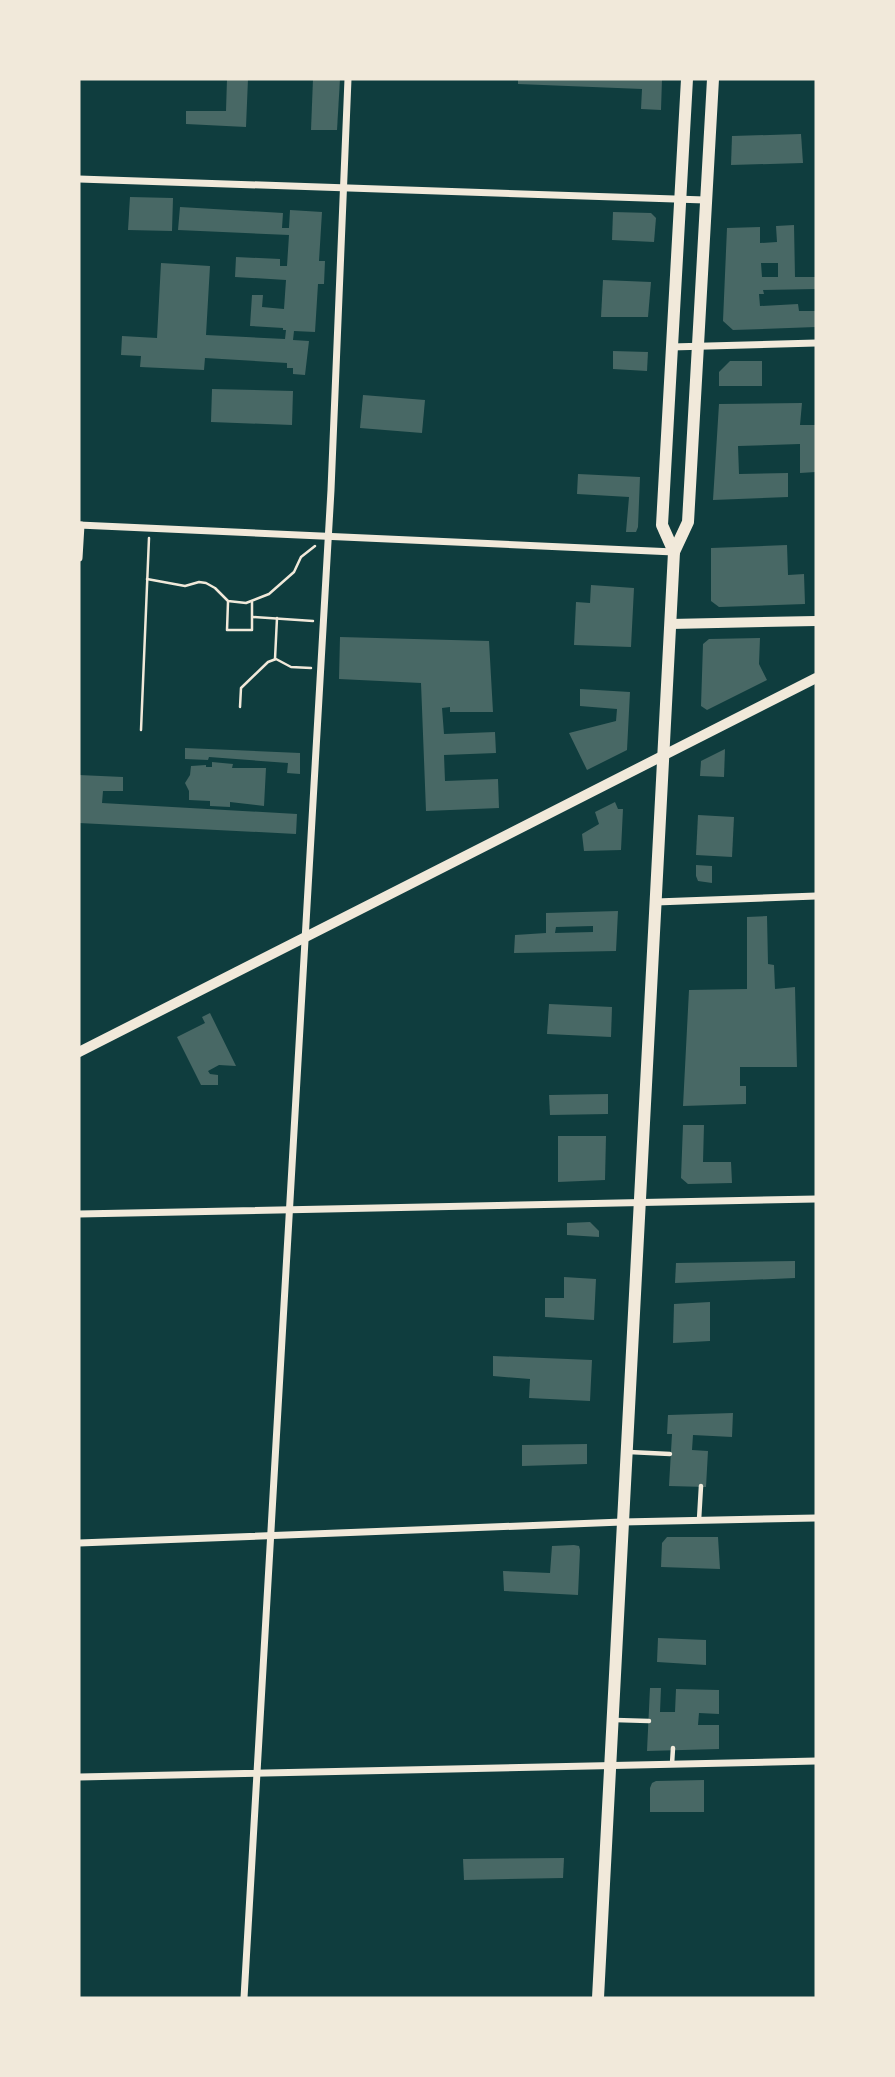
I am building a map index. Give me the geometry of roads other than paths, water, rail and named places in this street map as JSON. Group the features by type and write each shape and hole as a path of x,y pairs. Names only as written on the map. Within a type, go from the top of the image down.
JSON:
{"main road":[{"path":"674,552 662,525 687,79"},
{"path":"598,1998 674,552 688,522 713,79"}],"street":[{"path":"244,1998 307,936 348,79"},
{"path":"79,179 705,200"},
{"path":"671,347 816,343"},
{"path":"79,558 80,525 674,552"},
{"path":"670,624 816,621"},
{"path":"79,1052 816,678"},
{"path":"656,902 816,896"},
{"path":"79,1214 816,1199"},
{"path":"79,1543 622,1522 816,1518"},
{"path":"79,1777 816,1761"}],"lane":[{"path":"626,1451 670,1454"},
{"path":"699,1521 701,1486"},
{"path":"613,1720 649,1721"},
{"path":"672,1765 673,1748"}]}
